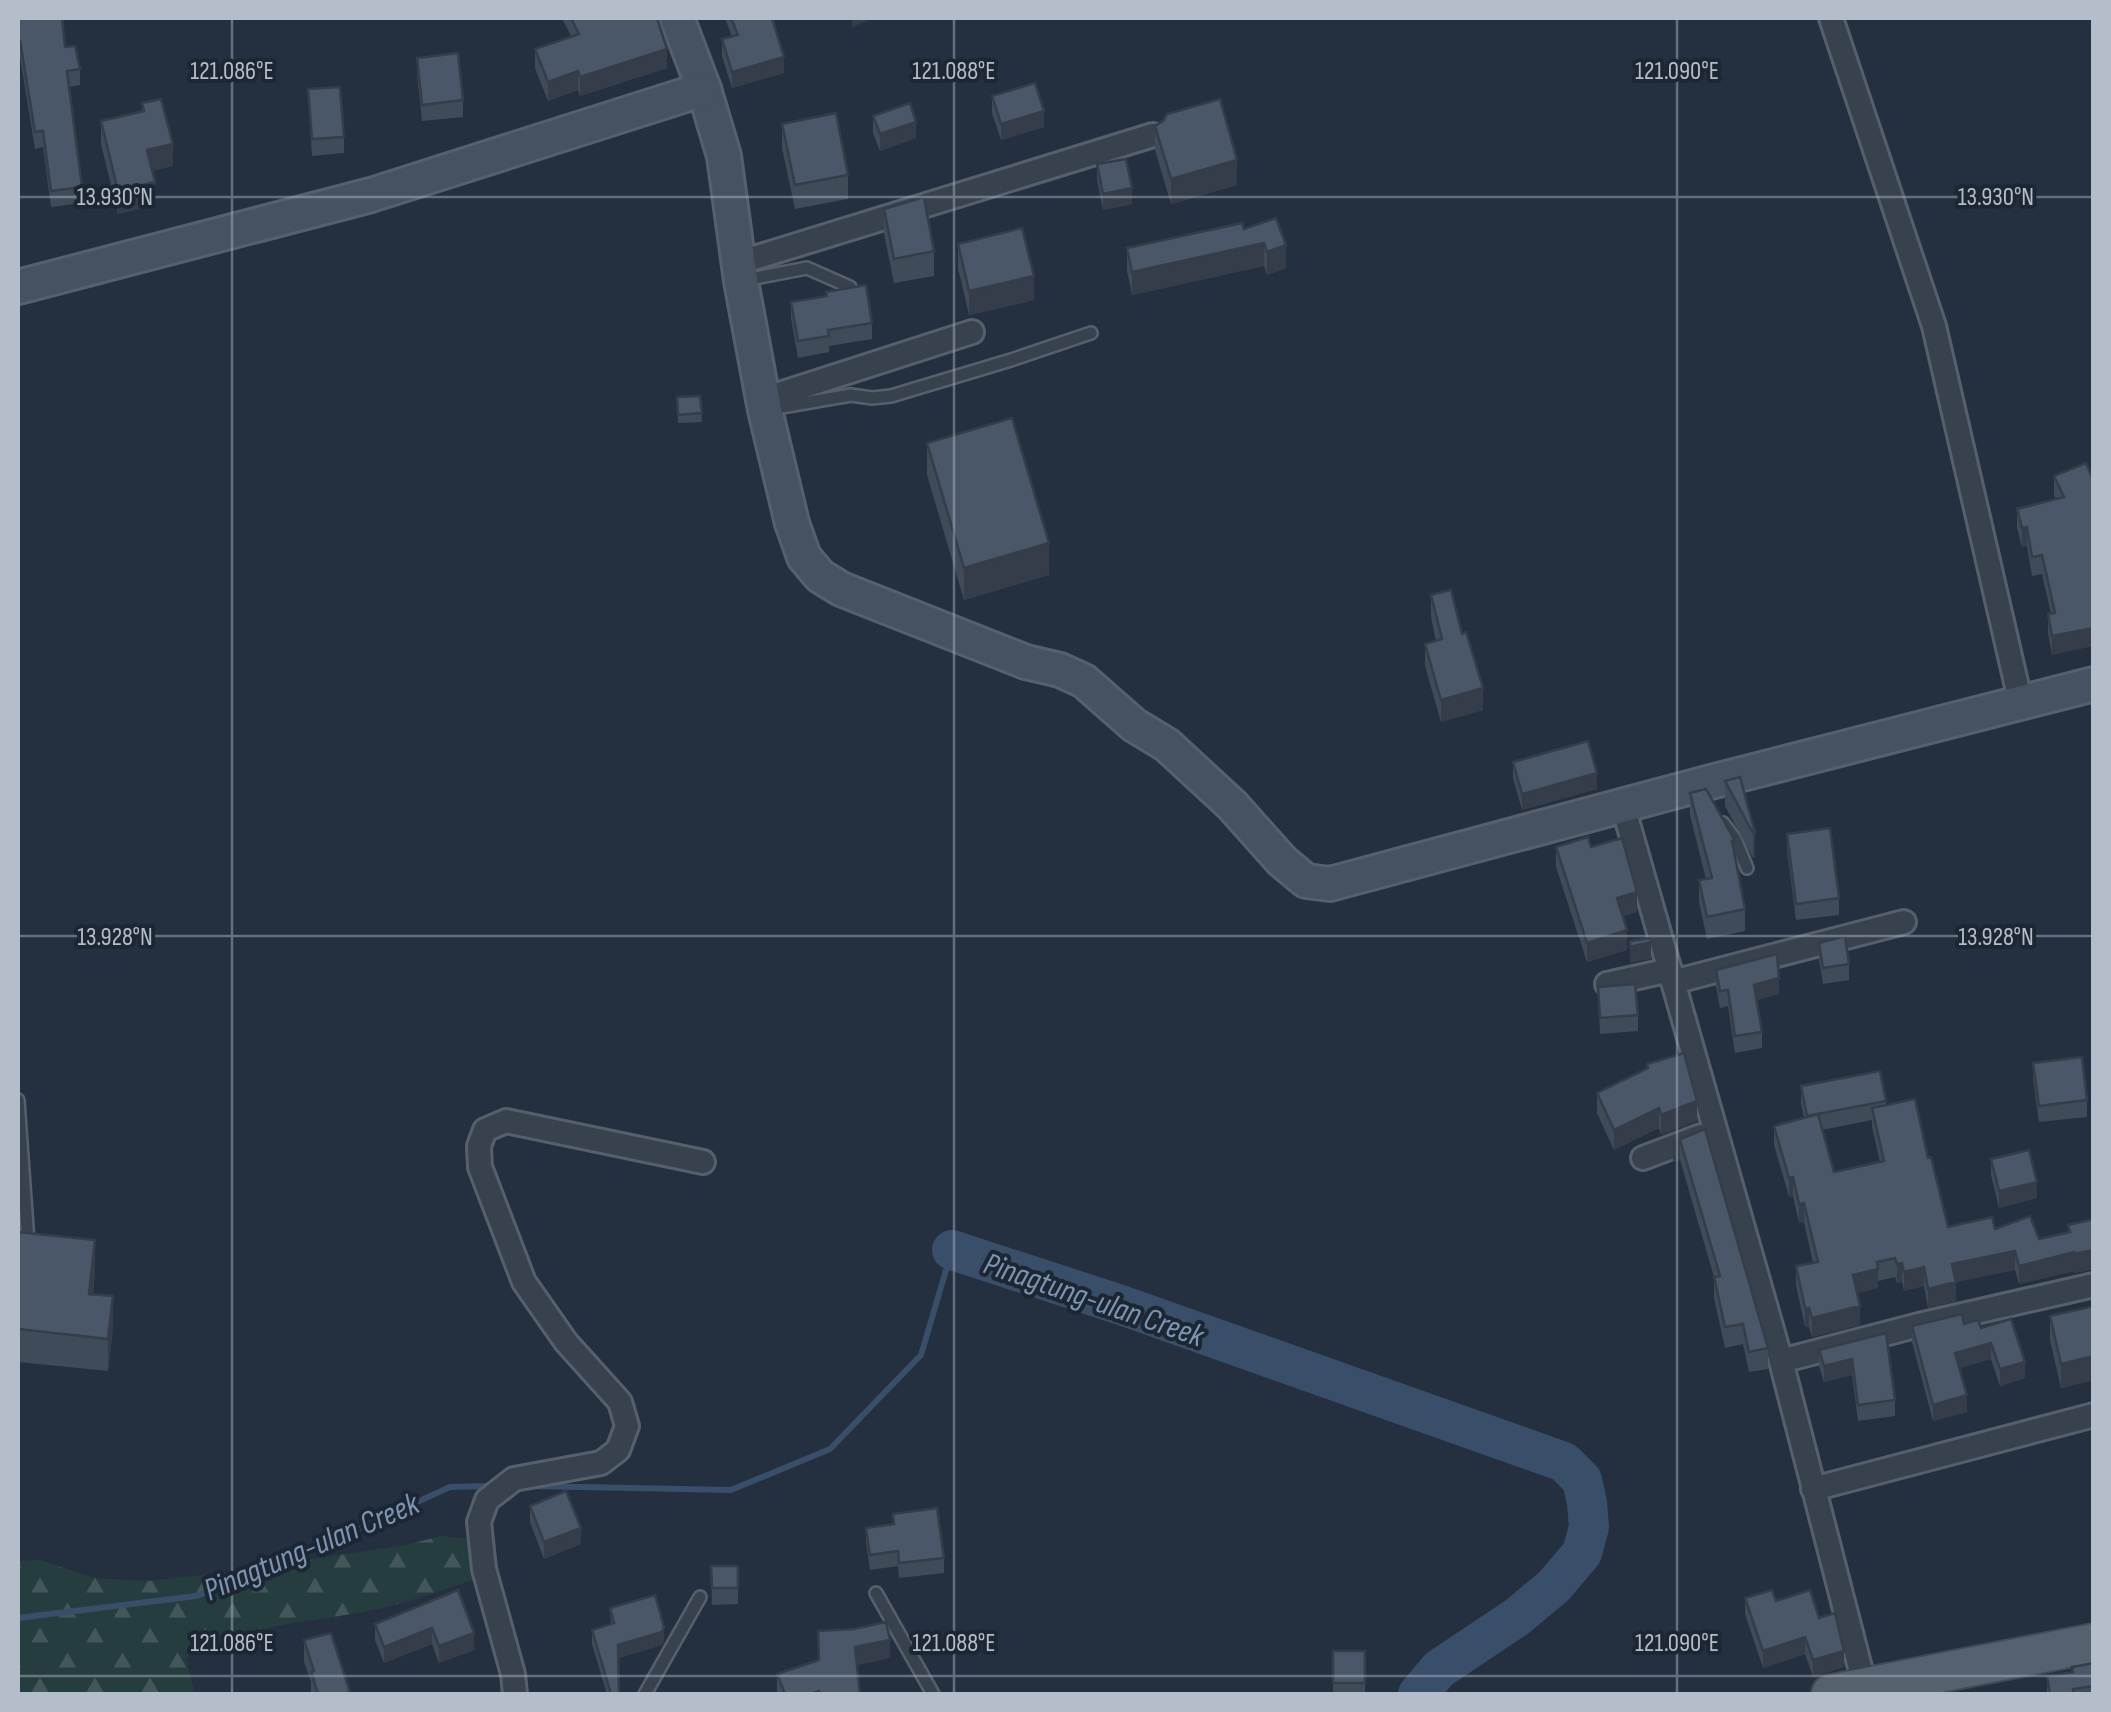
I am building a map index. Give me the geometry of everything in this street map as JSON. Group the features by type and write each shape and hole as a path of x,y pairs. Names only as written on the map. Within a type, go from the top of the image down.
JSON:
{"main road":[{"path":"1848,1691 2094,1643"}],"street":[{"path":"677,18 724,156 739,272 765,405 792,523 804,557 820,576 841,589 1084,681 1134,724 1167,745 1232,805 1282,861 1306,880 1330,884 1624,806 1710,799 2094,684"},
{"path":"1832,18 1934,326 2021,704"},
{"path":"18,287 371,194 704,89"},
{"path":"739,272 1153,135"},
{"path":"765,405 972,332"},
{"path":"1624,806 1813,1488 1848,1691"},
{"path":"1607,984 1672,976 1904,922"},
{"path":"515,1694 484,1568 479,1522 487,1500 514,1479 601,1463 618,1450 628,1426 620,1402 566,1342 524,1282 480,1167 479,1146 485,1130 506,1120 703,1162"},
{"path":"1643,1158 1715,1130"},
{"path":"1780,1361 2094,1285"},
{"path":"1813,1488 2094,1415"}],"lane":[{"path":"739,272 807,268 850,287"},
{"path":"765,405 851,394 891,396 1090,333"},
{"path":"1710,799 1735,839 1747,868"},
{"path":"18,1100 28,1242 18,1241"},
{"path":"876,1593 933,1694"},
{"path":"645,1694 700,1597"}],"green space":[{"path":"441,1536 470,1539 479,1578 394,1605 257,1630 209,1646 186,1658 195,1694 18,1694 18,1561 40,1560 94,1578 147,1581 223,1573"}],"building":[{"path":"18,18 62,18 65,47 75,46 80,69 67,71 82,187 51,191 43,131 35,132 18,41"},
{"path":"571,18 657,18 667,49 580,77 578,71 548,82 535,49 579,34"},
{"path":"731,18 772,18 784,57 732,72 722,39 738,35"},
{"path":"458,53 463,100 422,105 417,58"},
{"path":"1035,83 1044,111 1001,124 992,96"},
{"path":"340,87 344,137 312,139 308,89"},
{"path":"161,99 173,144 147,150 155,182 118,191 101,121 144,111 142,103"},
{"path":"1220,99 1237,160 1171,179 1155,126 1167,114"},
{"path":"910,103 916,122 880,134 873,116"},
{"path":"836,113 848,175 795,185 782,124"},
{"path":"1126,159 1132,188 1103,194 1097,164"},
{"path":"924,197 934,251 894,259 884,209"},
{"path":"1276,218 1286,245 1267,252 1264,243 1132,272 1127,248 1242,223 1244,229"},
{"path":"1022,228 1034,276 969,291 958,244"},
{"path":"866,285 872,323 828,330 829,336 798,341 791,302"},
{"path":"700,396 702,413 678,415 677,397"},
{"path":"1012,418 1049,543 964,568 927,443"},
{"path":"2086,463 2094,482 2094,628 2052,636 2048,614 2055,613 2042,555 2032,557 2027,527 2022,528 2017,509 2064,497 2054,476"},
{"path":"1451,590 1462,634 1466,632 1483,688 1441,700 1425,644 1442,639 1431,595"},
{"path":"1588,741 1597,773 1522,794 1513,762"},
{"path":"1740,777 1755,833 1725,781"},
{"path":"1706,789 1735,841 1745,909 1707,917 1699,880 1712,878 1690,793"},
{"path":"1830,828 1839,898 1796,904 1787,834"},
{"path":"1588,837 1591,847 1622,838 1637,892 1617,898 1627,930 1587,943 1556,847"},
{"path":"1845,936 1849,964 1823,968 1819,943"},
{"path":"1650,938 1651,942 1630,947 1630,941"},
{"path":"1777,954 1779,978 1754,985 1762,1032 1735,1036 1728,990 1720,991 1716,970"},
{"path":"1635,984 1638,1015 1600,1018 1598,987"},
{"path":"1684,1053 1697,1101 1661,1115 1659,1108 1614,1130 1597,1093 1648,1068 1647,1064"},
{"path":"2082,1057 2087,1100 2039,1106 2033,1063"},
{"path":"1880,1071 1886,1101 1807,1116 1801,1086"},
{"path":"1915,1099 1948,1227 1992,1217 1995,1229 2030,1216 2039,1239 2070,1232 2068,1225 2094,1219 2094,1250 2019,1266 2015,1251 1952,1264 1956,1282 1928,1289 1924,1267 1904,1272 1902,1263 1897,1264 1895,1258 1877,1262 1878,1269 1853,1275 1860,1306 1812,1318 1809,1308 1805,1308 1796,1266 1818,1262 1804,1203 1799,1204 1774,1126 1818,1114 1834,1172 1884,1161 1872,1108"},
{"path":"1705,1129 1768,1348 1749,1352 1743,1324 1725,1327 1714,1277 1720,1276 1680,1140 1673,1142"},
{"path":"2029,1150 2037,1182 1999,1191 1991,1159"},
{"path":"18,1232 95,1240 89,1294 113,1296 108,1339 18,1329"},
{"path":"2094,1306 2094,1356 2061,1364 2050,1316"},
{"path":"1962,1314 1964,1324 1978,1320 1981,1328 2011,1319 2025,1362 2000,1369 1991,1343 1955,1353 1967,1395 1933,1405 1912,1326"},
{"path":"1886,1333 1895,1400 1858,1405 1852,1359 1824,1366 1819,1350"},
{"path":"566,1491 581,1528 544,1542 530,1506"},
{"path":"937,1508 944,1558 899,1563 898,1551 870,1555 866,1528 894,1524 893,1514"},
{"path":"711,1566 738,1566 738,1588 712,1588"},
{"path":"458,1590 474,1633 439,1646 432,1628 384,1647 375,1624"},
{"path":"1772,1590 1776,1601 1810,1590 1819,1618 1835,1613 1844,1651 1813,1660 1805,1637 1763,1651 1745,1598"},
{"path":"655,1595 662,1632 618,1645 619,1694 611,1694 592,1630 614,1623 610,1608"},
{"path":"886,1622 890,1640 855,1647 860,1694 785,1694 777,1674 819,1660 818,1631"},
{"path":"331,1633 350,1692 318,1694 304,1640"},
{"path":"1333,1651 1365,1651 1365,1683 1333,1683"},
{"path":"2094,1663 2094,1686 2073,1689 2074,1694 2050,1694 2047,1676 2073,1672 2072,1667"}],"waterway":[{"name":"Pinagtung-ulan Creek","path":"530,1486 731,1490 830,1449 921,1355 952,1250"},
{"name":"Pinagtung-ulan Creek","path":"952,1250 1121,1305 1564,1462 1582,1480 1587,1503 1589,1527 1582,1553 1554,1586 1517,1617 1439,1669 1418,1694"},
{"name":"Pinagtung-ulan Creek","path":"18,1618 196,1596 278,1566 450,1487 492,1486"}]}
